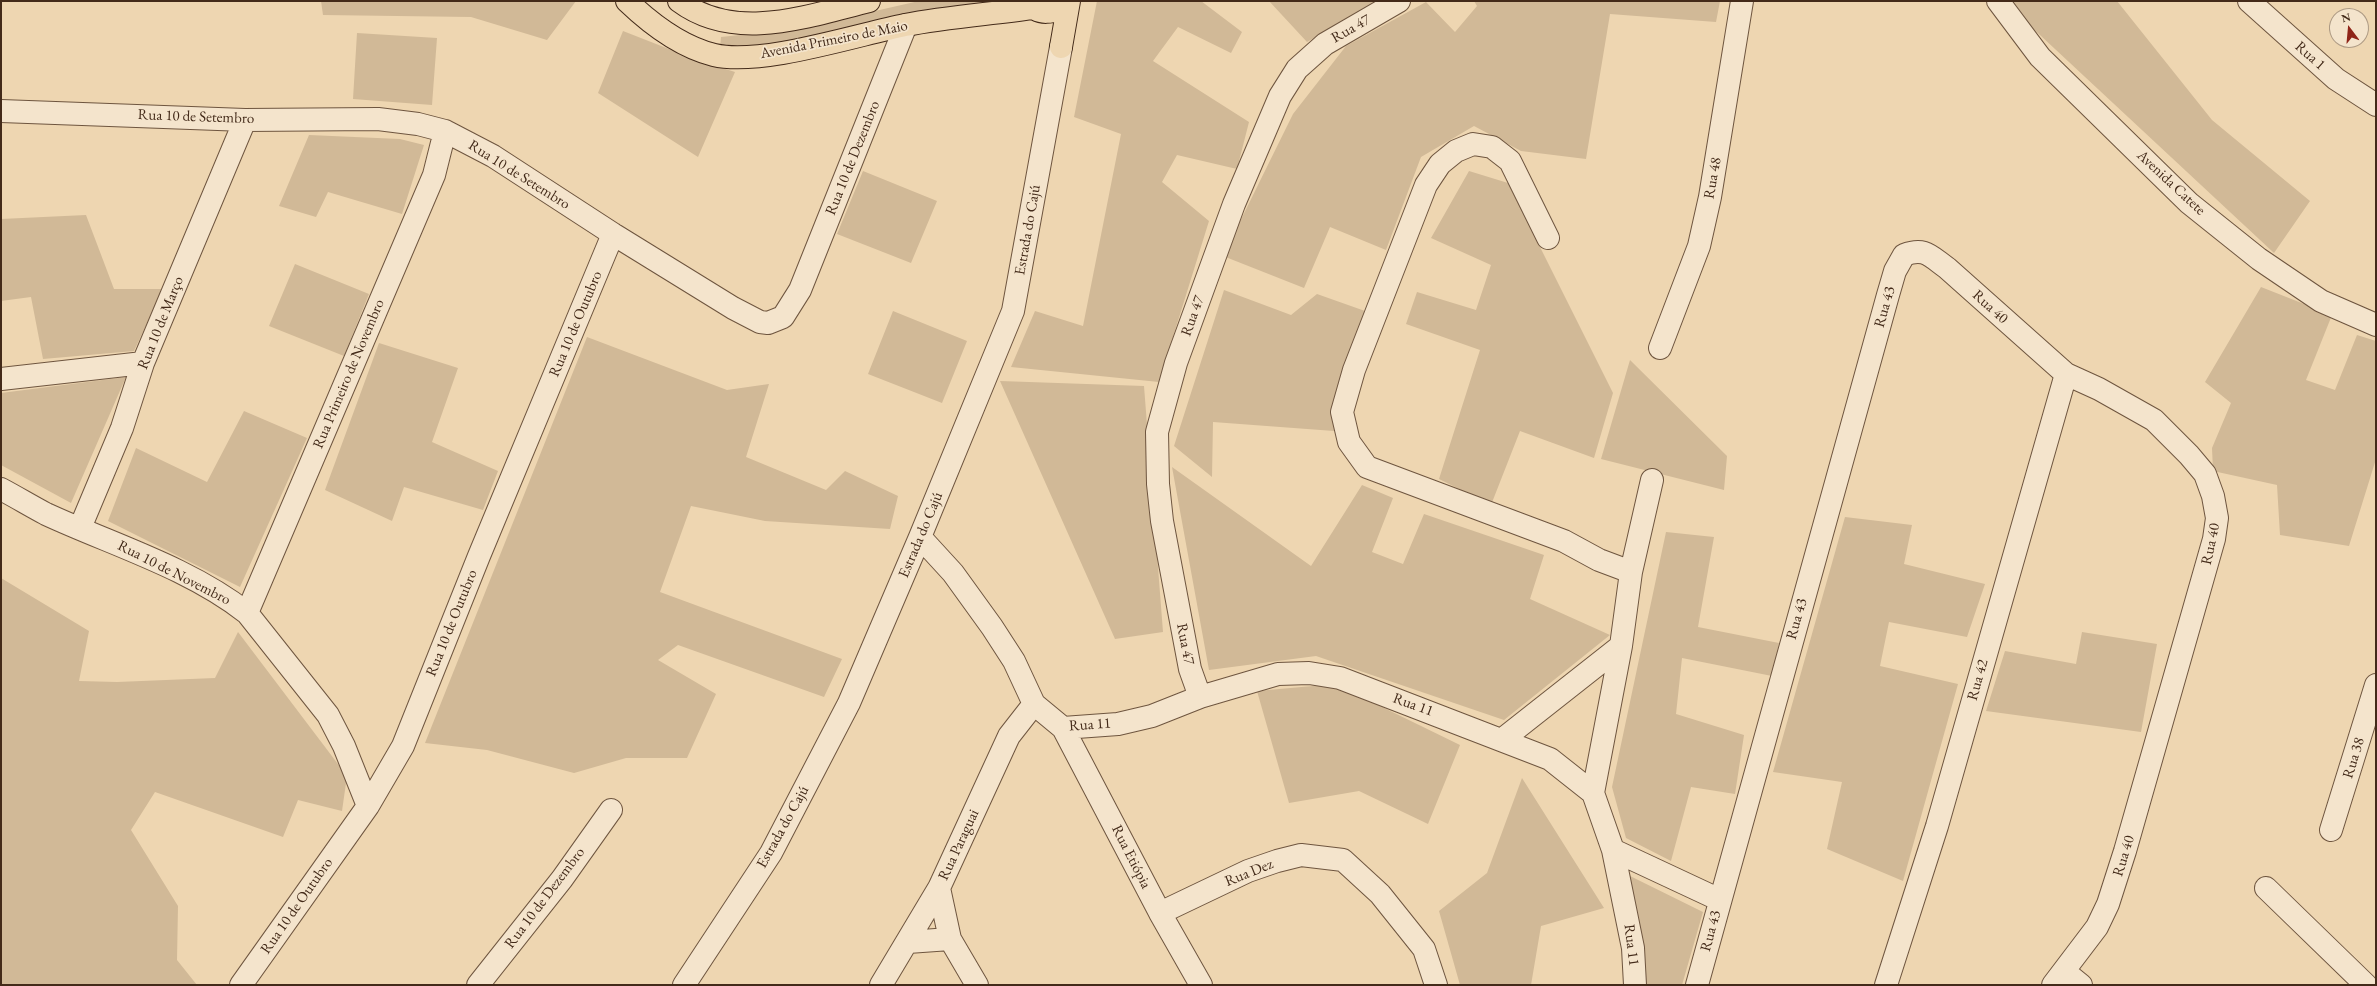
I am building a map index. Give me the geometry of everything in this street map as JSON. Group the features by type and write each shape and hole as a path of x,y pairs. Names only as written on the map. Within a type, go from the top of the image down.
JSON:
{"main road":[{"name":"Avenida Primeiro de Maio","path":"627,1 673,38 714,55 751,57 785,52 906,25 1035,7"},
{"name":"Avenida Primeiro de Maio","path":"679,1 693,12 726,23 753,24 802,17 869,1"},
{"name":"Estrada do Cajú","path":"1035,7 1060,9 1068,1"},
{"name":"Estrada do Cajú","path":"1061,47 1068,1"},
{"path":"1035,7 1061,47"}],"street":[{"name":"Rua 47","path":"1200,697 1190,669 1162,521 1158,484 1157,432 1176,363 1234,204 1280,96 1297,69 1325,44 1398,1"},
{"name":"Rua 48","path":"1660,348 1699,246 1707,211 1742,1"},
{"name":"Avenida Catete","path":"1998,1 2040,57 2189,203 2259,259 2321,301 2376,325"},
{"name":"Rua 1","path":"2248,1 2336,79 2376,104"},
{"name":"Rua 10 de Dezembro","path":"800,290 906,25"},
{"name":"Estrada do Cajú","path":"684,985 771,853 849,703 920,537 1013,312 1061,47"},
{"name":"Rua 10 de Setembro","path":"1,111 245,120 378,119 418,124 445,132 493,156 613,234 733,308 760,322 768,324 783,317 800,290"},
{"name":"Rua 10 de Março","path":"80,528 122,428 143,363 245,120"},
{"name":"Rua Primeiro de Novembro","path":"247,613 434,175 445,132"},
{"path":"1548,238 1510,161 1492,147 1473,144 1456,151 1440,164 1426,185 1354,370 1342,412 1349,442 1367,467 1564,542 1600,560 1631,572"},
{"name":"Rua 10 de Outubro","path":"241,985 368,806 403,746 479,556 613,234"},
{"name":"Rua 40","path":"1904,255 1916,250 1929,255 2066,374 2099,389 2154,420 2189,454 2205,474 2213,496 2216,518 2214,539 2126,852 2108,904 2066,981"},
{"name":"Rua 43","path":"1697,985 1886,302 1895,271 1904,255"},
{"path":"1,379 143,363"},
{"name":"Rua 42","path":"1886,985 1937,826 2066,374"},
{"path":"1593,793 1621,646 1631,572 1652,480"},
{"name":"Rua 10 de Novembro","path":"1,489 46,513 134,550 232,601 247,613 265,633 328,715 344,746 368,806"},
{"path":"920,537 953,573 992,627 1014,661 1034,704"},
{"path":"1503,739 1621,646"},
{"name":"Rua 11","path":"1034,704 1063,728 1118,724 1152,716 1200,697 1278,674 1309,673 1340,678 1550,758 1593,793 1613,850 1633,948 1635,985"},
{"name":"Rua 38","path":"2331,830 2376,685"},
{"name":"Rua Paraguai","path":"881,985 939,888 1009,736 1034,704"},
{"name":"Rua Etiópia","path":"1063,728 1160,913 1202,985"},
{"name":"Rua 10 de Dezembro","path":"478,985 562,879 611,810"},
{"path":"1613,850 1720,900"},
{"name":"Rua Dez","path":"1160,913 1248,871 1277,861 1301,855 1343,860 1380,894 1424,949 1436,985"},
{"path":"939,888 950,939 977,985"},
{"path":"2266,888 2366,985"},
{"path":"908,942 950,939"}],"shaded area":[{"path":"321,1 576,1 547,40 471,17 323,15"},
{"path":"919,1 1013,1 771,50 720,49 721,37 796,29"},
{"path":"1097,1 1201,1 1242,32 1231,53 1178,27 1153,61 1249,122 1237,169 1177,155 1162,182 1209,221 1159,382 1011,367 1035,311 1083,326 1121,134 1074,117"},
{"path":"1269,1 1377,1 1307,42"},
{"path":"1474,1 1720,1 1716,22 1610,14 1586,159 1521,151 1474,126 1421,157 1386,250 1330,227 1304,288 1223,256 1293,114 1346,46 1426,2 1455,32 1477,6"},
{"path":"2013,1 2117,1 2212,120 2310,201 2274,253 2026,22"},
{"path":"623,31 697,60 735,72 698,157 598,93"},
{"path":"357,33 437,38 432,105 353,99"},
{"path":"309,135 400,139 424,145 402,214 328,192 316,217 279,206"},
{"path":"863,171 937,201 911,263 837,234"},
{"path":"1469,171 1508,183 1613,393 1594,458 1520,431 1491,505 1439,479 1480,350 1406,324 1417,292 1476,310 1491,265 1431,238"},
{"path":"86,215 114,289 163,289 134,351 43,359 31,297 1,301 1,219"},
{"path":"295,264 369,294 344,356 269,326"},
{"path":"2261,287 2332,315 2306,380 2335,390 2357,335 2376,341 2376,459 2349,546 2280,535 2277,485 2213,471 2212,448 2231,403 2205,382"},
{"path":"1224,290 1291,315 1317,294 1365,311 1334,431 1213,422 1212,477 1174,446"},
{"path":"893,311 967,341 942,403 868,374"},
{"path":"587,337 727,390 769,384 746,457 826,490 845,471 898,496 890,529 765,521 691,506 660,592 842,659 824,697 678,645 658,660 716,694 687,758 626,758 574,773 487,750 425,743"},
{"path":"379,343 458,368 432,442 498,471 483,510 404,487 392,521 325,490"},
{"path":"1630,360 1727,456 1724,490 1601,459"},
{"path":"126,377 71,503 1,465 1,393"},
{"path":"1000,381 1144,386 1163,632 1115,639"},
{"path":"244,411 307,438 240,587 108,521 136,448 207,482"},
{"path":"1172,467 1311,566 1362,485 1393,498 1372,552 1403,564 1424,514 1544,555 1530,599 1610,635 1504,720 1316,656 1209,670"},
{"path":"1845,517 1912,525 1904,564 1985,584 1967,637 1889,622 1880,666 1958,684 1903,881 1827,849 1842,782 1773,772"},
{"path":"1666,532 1714,537 1698,627 1779,643 1772,676 1682,658 1676,714 1744,735 1735,794 1691,787 1671,861 1626,838 1612,787"},
{"path":"1,578 89,631 79,681 117,682 215,678 238,632 347,776 342,811 298,800 283,837 155,792 131,830 178,906 177,960 197,985 1,985"},
{"path":"2082,632 2157,644 2141,732 1986,711 2005,651 2076,664"},
{"path":"1335,684 1460,745 1428,824 1359,791 1289,803 1257,691"},
{"path":"1522,778 1604,908 1541,926 1531,985 1460,985 1439,911 1487,873"},
{"path":"1630,876 1703,912 1682,985 1644,985"}]}
